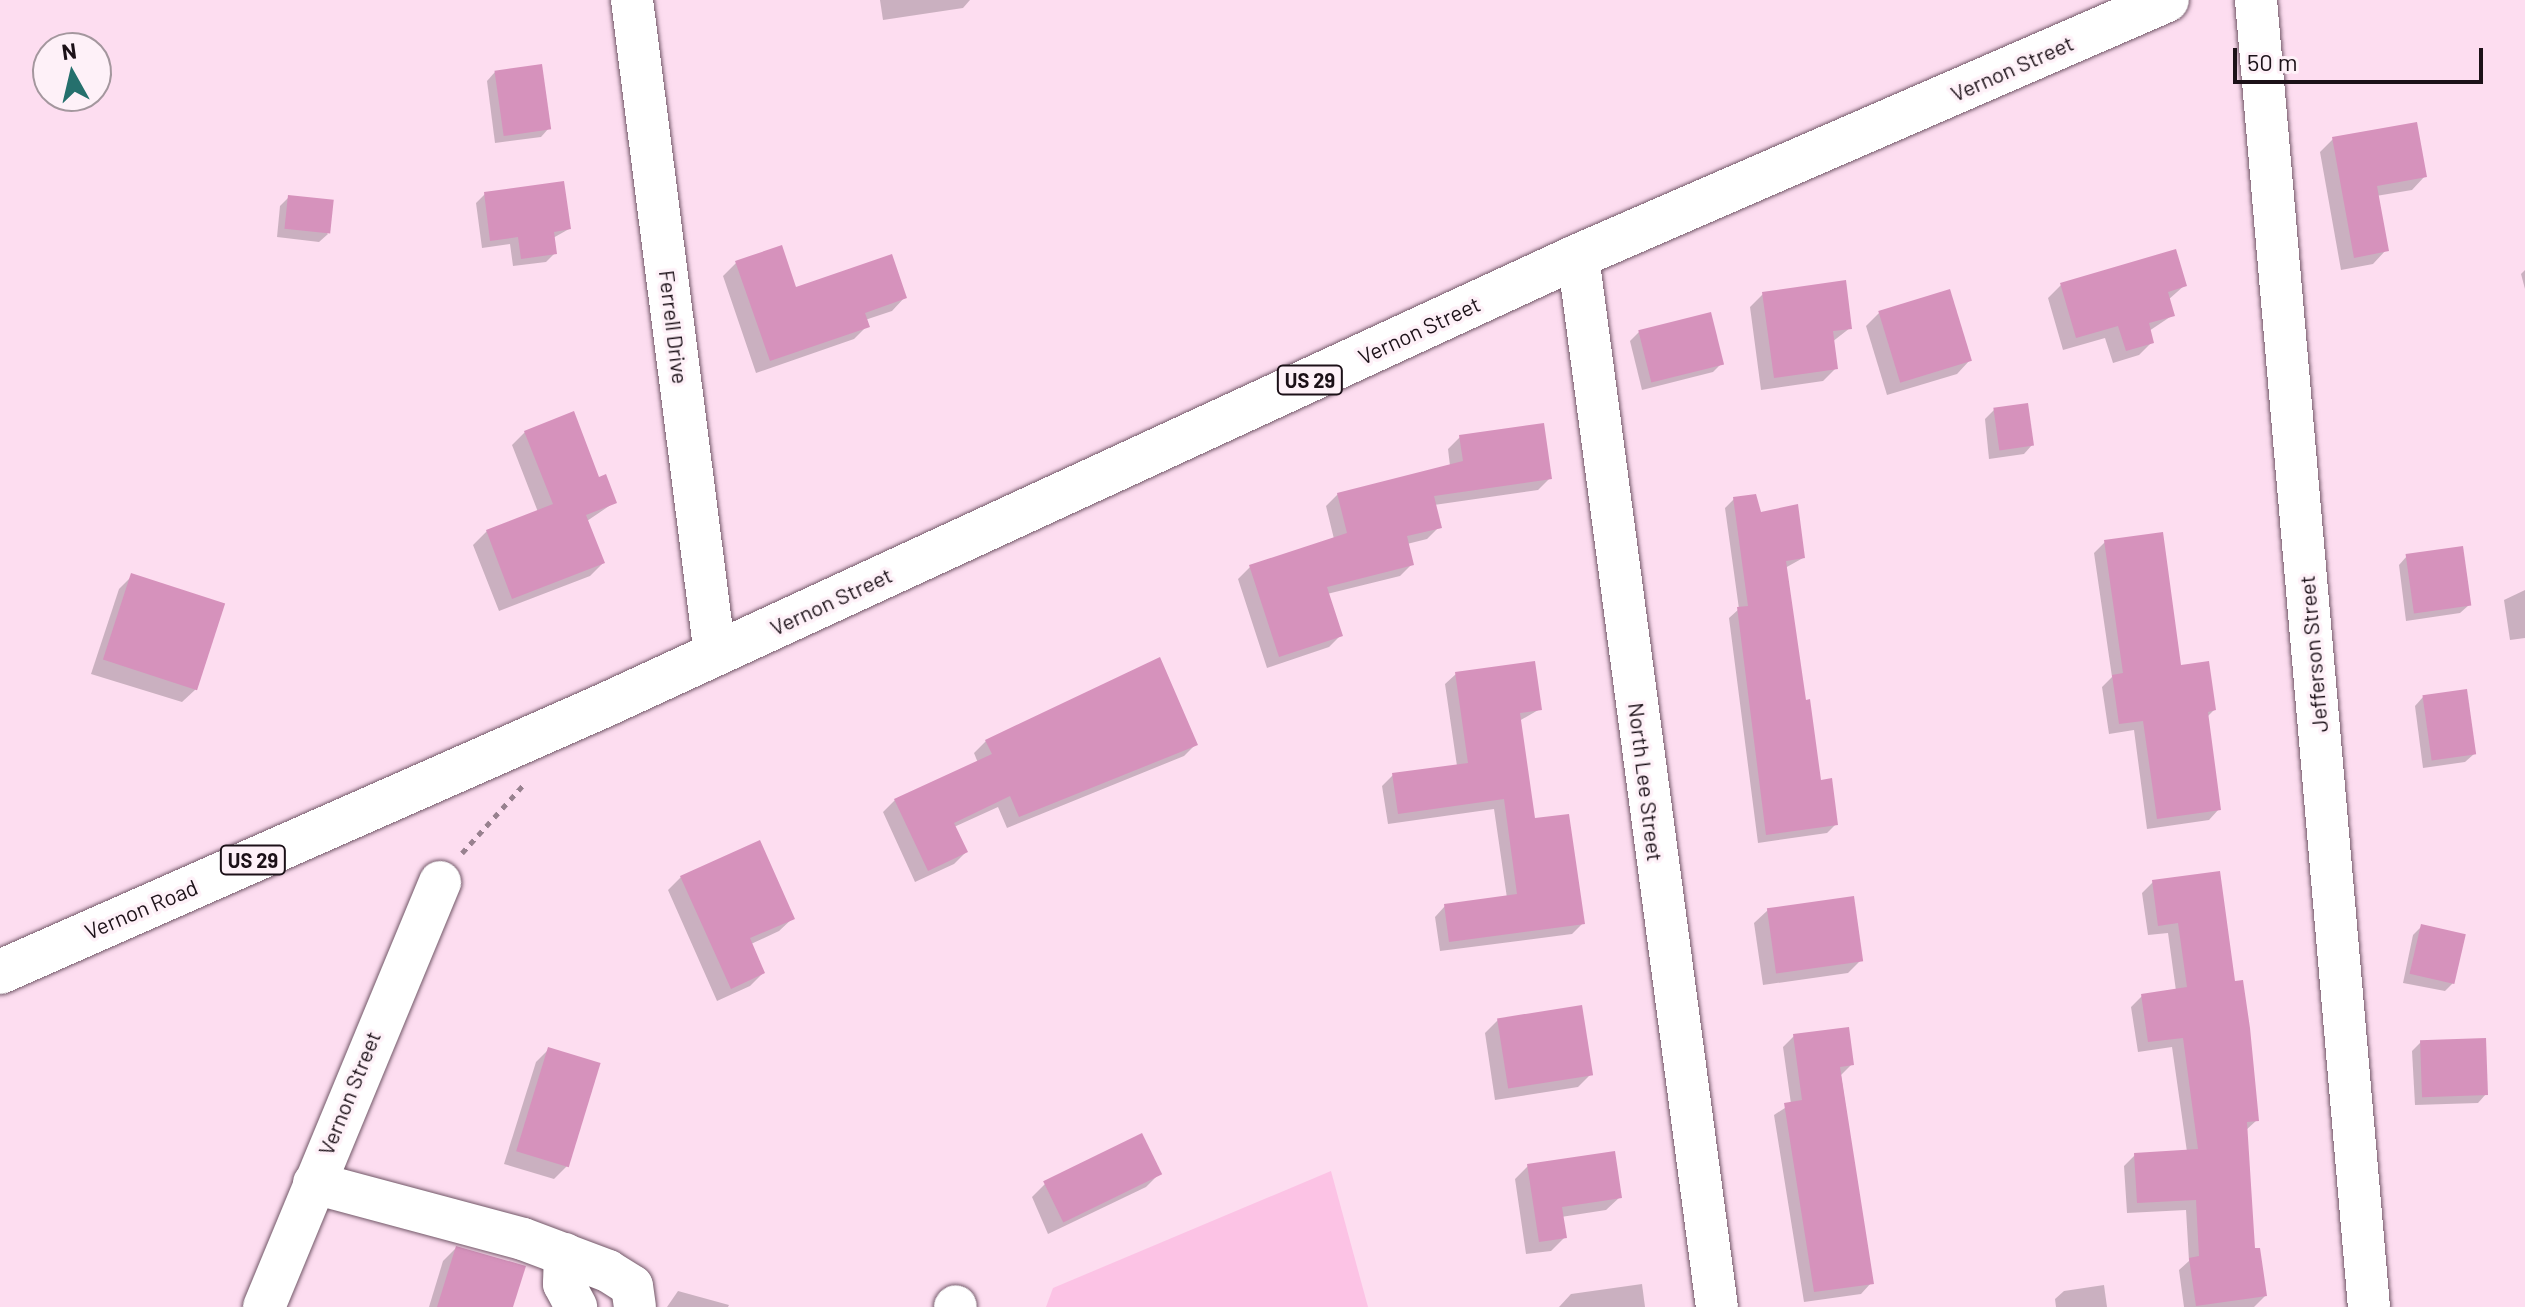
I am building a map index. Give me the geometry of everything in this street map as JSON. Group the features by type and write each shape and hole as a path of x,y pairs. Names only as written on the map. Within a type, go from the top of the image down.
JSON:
{"main road":[{"name":"Vernon Street","path":"458,771 1578,256 2167,0"},
{"name":"Vernon Road","path":"0,972 458,771"},
{"path":"0,943 129,914"}],"street":[{"name":"Ferrell Drive","path":"632,0 715,655"},
{"name":"Jefferson Street","path":"2256,0 2369,1307"},
{"name":"North Lee Street","path":"1578,256 1717,1307"},
{"name":"Vernon Street","path":"264,1307 440,882"},
{"path":"314,1183 565,1254 626,1278 635,1307"},
{"path":"565,1254 564,1284 576,1307"}],"path":[{"path":"440,882 485,823 537,772"}],"shaded area":[{"path":"1331,1171 1368,1307 1046,1307 1053,1288"}],"building":[{"path":"542,64 551,129 504,136 494,71"},
{"path":"2417,122 2427,177 2377,186 2389,251 2354,258 2332,137"},
{"path":"564,181 571,229 554,232 557,254 521,259 518,237 490,241 484,192"},
{"path":"288,195 334,200 330,234 284,229"},
{"path":"782,245 796,287 892,254 907,298 865,313 870,327 770,361 735,261"},
{"path":"2176,249 2187,286 2168,292 2175,316 2149,323 2154,343 2126,351 2118,326 2076,338 2060,283"},
{"path":"1846,280 1852,329 1833,331 1838,369 1774,378 1762,292"},
{"path":"1950,289 1972,361 1900,383 1878,311"},
{"path":"1711,312 1724,364 1651,383 1638,330"},
{"path":"2028,403 2034,446 1999,450 1993,408"},
{"path":"574,411 599,477 606,474 617,503 586,515 605,563 512,599 486,530 553,504 524,431"},
{"path":"1544,423 1552,479 1434,496 1442,528 1407,536 1414,565 1327,587 1343,636 1279,657 1249,565 1347,533 1337,493 1463,461 1459,435"},
{"path":"1756,494 1761,512 1798,504 1805,558 1786,561 1821,780 1832,778 1838,825 1766,835 1737,607 1748,606 1733,497"},
{"path":"2163,532 2181,665 2209,661 2216,710 2208,712 2221,810 2157,819 2143,721 2119,724 2112,675 2123,673 2104,540"},
{"path":"2463,546 2471,605 2414,613 2406,554"},
{"path":"131,573 225,604 197,690 103,660"},
{"path":"1160,657 1198,745 1019,817 1010,796 954,823 968,852 928,871 894,799 992,754 985,740"},
{"path":"1535,661 1542,710 1520,713 1535,818 1569,814 1585,924 1449,942 1444,904 1517,894 1504,799 1398,814 1392,773 1468,763 1455,672"},
{"path":"2467,689 2476,754 2432,761 2422,695"},
{"path":"760,840 795,919 750,938 765,973 731,989 680,876"},
{"path":"2220,871 2235,981 2243,980 2250,1028 2259,1121 2247,1122 2255,1248 2260,1248 2267,1296 2196,1306 2189,1258 2199,1256 2196,1200 2137,1203 2134,1153 2198,1149 2183,1038 2148,1042 2141,994 2187,987 2178,923 2158,926 2152,880"},
{"path":"1854,896 1863,961 1776,974 1767,908"},
{"path":"2421,924 2466,934 2454,984 2410,974"},
{"path":"1582,1005 1593,1075 1508,1089 1497,1018"},
{"path":"1849,1027 1854,1065 1840,1067 1874,1284 1814,1292 1784,1103 1802,1100 1793,1034"},
{"path":"2486,1038 2488,1095 2422,1097 2420,1040"},
{"path":"548,1047 601,1063 569,1167 516,1151"},
{"path":"1142,1133 1162,1174 1063,1223 1043,1181"},
{"path":"1615,1151 1622,1198 1562,1207 1567,1238 1539,1242 1527,1164"},
{"path":"456,1246 526,1266 513,1307 437,1307"}]}
